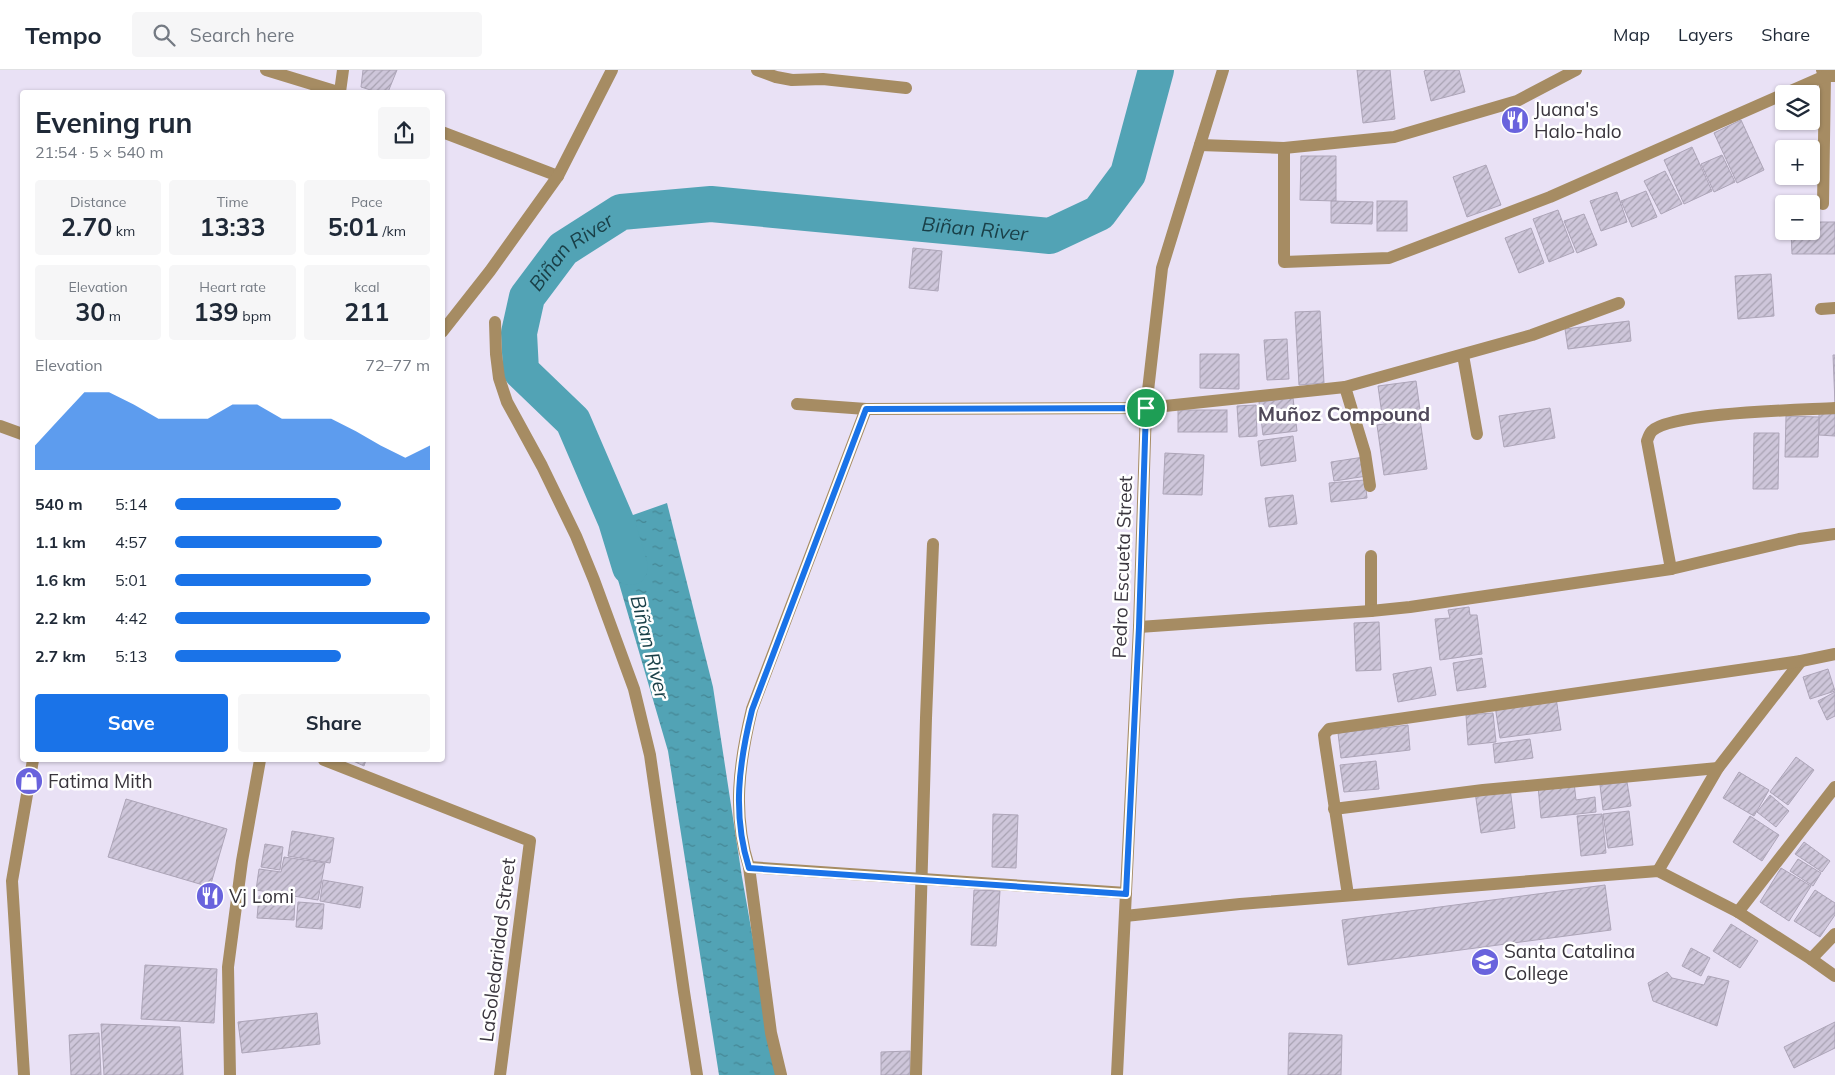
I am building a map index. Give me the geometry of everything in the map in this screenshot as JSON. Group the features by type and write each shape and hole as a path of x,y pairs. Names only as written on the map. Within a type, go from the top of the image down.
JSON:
{"street":[{"path":"266,70 332,90"},
{"path":"339,90 343,70"},
{"path":"445,328 490,271 558,176 612,70"},
{"path":"757,70 776,77 792,80 823,79 906,88"},
{"name":"Pedro Escueta Street","path":"1118,1075 1139,627 1146,408 1162,268 1224,70"},
{"path":"1200,145 1284,148 1394,137 1517,101 1576,70"},
{"path":"1803,85 1827,74 1823,204"},
{"path":"1284,148 1284,262 1389,258 1550,197 1775,98"},
{"path":"445,133 558,176"},
{"path":"797,404 866,409 1146,408 1345,387 1532,335 1619,303"},
{"path":"1821,309 1835,308"},
{"path":"495,322 499,378 507,402 542,466 576,536 634,690 650,755 697,1075"},
{"path":"1463,355 1477,434"},
{"path":"1345,387 1365,453 1370,486"},
{"path":"1671,569 1647,441 1652,431 1663,425 1688,418 1835,408"},
{"path":"780,1075 771,1033 749,868 742,846 739,785 742,749 752,710 866,409"},
{"path":"0,426 20,433"},
{"path":"1139,627 1372,611 1671,569 1799,539 1835,534"},
{"path":"916,1075 933,544"},
{"path":"1371,556 1372,611"},
{"path":"1348,895 1324,735 1329,729 1801,661 1835,654"},
{"path":"1658,871 1718,768 1801,661"},
{"path":"24,1075 12,881 33,762"},
{"path":"230,1075 228,967 242,860 260,762"},
{"name":"LaSoledaridad Street","path":"329,762 530,840 500,1075"},
{"path":"1334,809 1483,790 1718,768"},
{"path":"1738,912 1835,787"},
{"path":"749,868 921,878 1126,894"},
{"path":"1125,916 1240,904 1658,871 1738,912 1835,976"},
{"path":"1811,959 1835,934"}],"water":[{"path":"667,503 713,687 742,877 777,1075 719,1075 668,751 599,515 616,521"}],"building":[{"path":"363,70 397,70 389,90 371,90 361,87"},
{"path":"1357,70 1390,70 1395,119 1363,123"},
{"path":"1459,70 1465,92 1431,101 1424,71"},
{"path":"1741,120 1764,170 1737,183 1714,133"},
{"path":"1692,147 1712,191 1684,204 1664,160"},
{"path":"1722,155 1735,182 1714,192 1701,164"},
{"path":"1301,156 1336,156 1336,201 1300,200"},
{"path":"1486,165 1501,205 1467,217 1453,177"},
{"path":"1665,171 1682,204 1661,214 1644,181"},
{"path":"1646,191 1657,217 1632,227 1621,201"},
{"path":"1617,192 1627,222 1601,231 1590,201"},
{"path":"1331,201 1373,202 1372,224 1331,223"},
{"path":"1377,201 1407,201 1407,231 1377,231"},
{"path":"1558,210 1574,252 1549,262 1533,219"},
{"path":"1584,214 1597,245 1577,253 1564,221"},
{"path":"1820,222 1835,222 1835,254 1792,254 1791,240 1820,240"},
{"path":"1531,228 1544,263 1519,273 1505,238"},
{"path":"913,248 942,251 938,291 909,288"},
{"path":"1771,274 1774,316 1738,319 1735,276"},
{"path":"1320,311 1324,383 1299,385 1295,312"},
{"path":"1629,321 1631,341 1568,349 1565,329"},
{"path":"1287,339 1289,379 1267,380 1264,340"},
{"path":"1200,354 1239,354 1239,389 1200,388"},
{"path":"1833,355 1835,355 1835,404"},
{"path":"1416,381 1421,417 1383,422 1378,386"},
{"path":"1293,398 1297,431 1263,435 1259,402"},
{"path":"1256,405 1257,436 1239,437 1237,406"},
{"path":"1550,408 1555,438 1504,447 1499,416"},
{"path":"1178,410 1227,410 1227,432 1178,432"},
{"path":"1819,413 1835,414 1835,436 1819,435"},
{"path":"1786,416 1819,417 1818,457 1785,457"},
{"path":"1420,419 1427,469 1384,475 1377,425"},
{"path":"1754,433 1779,433 1778,489 1753,489"},
{"path":"1293,436 1296,461 1261,466 1258,441"},
{"path":"1165,453 1204,455 1202,495 1163,494"},
{"path":"1364,457 1367,476 1334,481 1331,462"},
{"path":"1365,480 1367,498 1331,502 1329,483"},
{"path":"1293,495 1297,524 1269,527 1265,498"},
{"path":"1469,607 1470,615 1477,615 1482,654 1440,660 1435,619 1450,618 1448,610"},
{"path":"1379,622 1381,670 1356,671 1354,623"},
{"path":"1482,658 1486,687 1457,691 1453,663"},
{"path":"1431,667 1436,695 1398,702 1393,674"},
{"path":"1828,669 1835,691 1810,699 1803,677"},
{"path":"1835,692 1835,716 1827,720 1818,701"},
{"path":"1556,698 1561,730 1500,738 1495,706"},
{"path":"1493,713 1496,742 1468,745 1466,715"},
{"path":"1408,725 1410,750 1341,758 1338,733"},
{"path":"1530,739 1533,758 1495,763 1493,744"},
{"path":"1796,757 1814,770 1788,805 1770,792"},
{"path":"1376,761 1379,789 1344,792 1340,765"},
{"path":"355,762 365,762 364,766"},
{"path":"1739,772 1769,790 1754,816 1723,798"},
{"path":"1574,782 1576,800 1595,797 1596,812 1541,818 1538,786"},
{"path":"1627,782 1631,806 1603,810 1600,785"},
{"path":"1510,788 1515,828 1481,833 1475,792"},
{"path":"1770,795 1789,811 1776,827 1757,812"},
{"path":"126,799 227,829 210,887 108,857"},
{"path":"1629,811 1633,845 1608,848 1603,814"},
{"path":"993,814 1018,815 1016,868 992,867"},
{"path":"1602,814 1606,853 1581,856 1577,816"},
{"path":"1750,816 1779,835 1762,861 1733,842"},
{"path":"292,831 334,838 330,863 288,856"},
{"path":"1804,842 1830,861 1822,872 1795,854"},
{"path":"265,844 283,847 280,870 261,867"},
{"path":"284,857 325,863 318,900 256,890 259,869 281,872"},
{"path":"1798,859 1821,873 1813,886 1790,871"},
{"path":"1781,868 1811,886 1789,921 1760,902"},
{"path":"323,880 363,887 360,908 320,901"},
{"path":"1605,885 1611,930 1348,965 1342,920"},
{"path":"974,890 1000,891 996,946 971,945"},
{"path":"1815,890 1835,903 1835,915 1820,937 1794,921"},
{"path":"259,896 295,898 294,920 257,918"},
{"path":"298,902 324,904 322,929 296,927"},
{"path":"1731,924 1758,941 1740,968 1713,951"},
{"path":"1691,948 1710,958 1701,976 1682,966"},
{"path":"145,965 217,969 214,1023 141,1019"},
{"path":"1667,972 1672,978 1704,985 1708,976 1729,981 1717,1026 1653,1001 1648,983"},
{"path":"317,1013 320,1044 242,1053 238,1022"},
{"path":"1835,1022 1835,1048 1794,1068 1784,1047"},
{"path":"101,1024 180,1027 183,1075 104,1075"},
{"path":"99,1033 101,1075 71,1075 69,1035"},
{"path":"1289,1033 1342,1035 1341,1075 1288,1075"},
{"path":"910,1051 910,1075 881,1075 881,1052"}],"waterway":[{"name":"Biñan River","path":"630,567 616,521 573,421 521,371 519,333 527,297 563,249 621,212 711,204 1050,236 1099,213 1128,174 1156,70"}],"place":[{"name":"Juana's Halo-halo","path":"1515,120"},
{"name":"Fatima Mith","path":"29,781"},
{"name":"Vj Lomi","path":"210,896"},
{"name":"Santa Catalina College","path":"1485,962"}],"district":[{"name":"Muñoz Compound","path":"1344,414"}],"route":[{"path":"1146,408 1139,627 1126,894 921,878 749,868 742,846 740,825 739,785 742,749 752,710 866,409 1146,408"}]}
